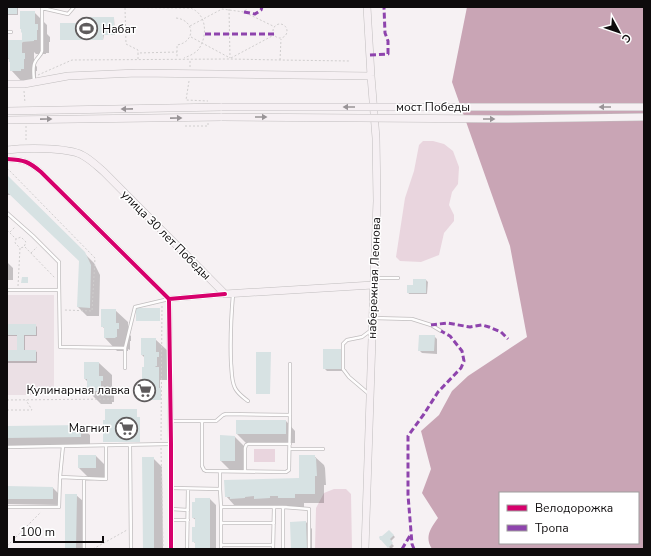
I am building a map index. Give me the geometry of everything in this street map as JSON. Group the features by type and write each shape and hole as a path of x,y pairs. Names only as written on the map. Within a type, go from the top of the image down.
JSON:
{"main road":[{"name":"набережная Леонова","path":"365,549 377,193 376,138 371,76 368,7"},
{"path":"9,85 34,79 137,73 371,76"},
{"name":"мост Победы","path":"7,111 222,107 644,107"},
{"path":"7,120 208,117 503,119 644,118"},
{"name":"улица 30 лет Победы","path":"7,146 11,150 70,151 81,154 89,159 104,172 225,294"},
{"path":"225,294 374,282"}],"street":[{"path":"7,159 26,162 41,172 169,299 171,549"},
{"path":"169,299 225,294"}],"lane":[{"path":"34,79 34,64 41,55 42,51 42,8 68,14 74,7"},
{"path":"7,212 41,243 59,262 60,347 125,348"},
{"path":"374,282 398,278"},
{"path":"7,290 59,290"},
{"path":"233,293 230,321 232,376 235,387 248,401"},
{"path":"125,368 125,348 135,307 169,299"},
{"path":"372,318 412,319 431,325 441,331"},
{"path":"370,395 349,377 343,369 343,344 347,340 362,337 372,330"},
{"path":"202,421 202,469 206,471 288,472 290,449 290,364"},
{"path":"170,421 216,421 226,414 290,415"},
{"path":"7,447 171,444"},
{"path":"245,472 245,448 248,444 290,444"},
{"path":"130,445 131,549"},
{"path":"7,507 59,507 62,446"},
{"path":"60,477 106,479 106,446"},
{"path":"290,449 323,449"},
{"path":"220,471 221,547 273,547 274,508"},
{"path":"84,478 84,549"},
{"path":"171,488 220,489"},
{"path":"187,549 188,489"},
{"path":"221,507 309,509 309,549"},
{"path":"283,549 284,508"},
{"path":"171,509 188,510"},
{"path":"171,520 188,520"},
{"path":"221,523 274,523"}],"path":[{"path":"87,7 190,8 197,12 202,19 205,34 202,43 197,50 183,59"},
{"path":"244,12 248,7"},
{"path":"125,8 126,44 138,50 138,59"},
{"path":"190,26 222,9 229,9 244,12 275,27"},
{"path":"229,9 230,58"},
{"path":"176,18 186,21 190,26 191,31 187,41 183,44 177,45 177,59"},
{"path":"279,24 287,30 286,36 281,38 274,35 273,32 275,27 279,24"},
{"path":"230,58 274,35"},
{"path":"190,36 230,58"},
{"path":"280,60 281,38"},
{"path":"138,53 177,52"},
{"path":"34,79 72,60 230,58 350,61"},
{"path":"185,126 208,126 208,117"},
{"path":"7,168 95,258 92,311 59,309"},
{"path":"10,233 19,223"},
{"path":"7,230 16,239 15,243 20,248 17,290"},
{"path":"16,239 20,237 26,242 24,247"},
{"path":"30,253 41,243"},
{"path":"20,248 24,247"},
{"path":"24,247 59,282"},
{"path":"162,300 161,444 163,549"},
{"path":"7,410 32,410 26,399"},
{"path":"7,400 114,399"},
{"path":"7,546 46,507"},
{"path":"93,549 131,528"}],"shaded area":[{"path":"467,7 644,7 644,549 432,549 430,545 429,533 438,518 422,493 431,469 421,431 439,415 452,391 468,376 527,337 510,246 452,82"},
{"path":"423,141 433,141 444,144 453,151 459,167 458,184 452,192 449,205 454,215 454,221 444,233 439,255 421,262 400,261 396,257 405,198 414,171 419,145"},
{"path":"7,295 54,295 54,395 7,395"},
{"path":"254,449 275,449 275,462 254,462"},
{"path":"334,489 346,489 351,494 352,549 315,549 316,508 324,493"}],"building":[{"path":"7,7 17,7 17,14 7,14"},
{"path":"20,11 35,11 35,24 38,24 37,40 22,42"},
{"name":"Набат","path":"82,17 114,17 114,35 103,35 103,40 60,40 60,23 82,23"},
{"path":"7,40 22,40 22,53 25,53 25,59 24,69 21,69 21,71 10,71 10,62 9,58 7,58"},
{"path":"7,175 85,252 91,265 90,308 77,307 79,261 7,192"},
{"path":"22,277 28,277 28,283 21,283"},
{"path":"413,279 426,279 426,293 407,293 407,285 413,285"},
{"path":"136,308 160,308 160,321 136,321"},
{"path":"101,309 116,309 116,323 119,323 117,337 104,338 104,327 101,327"},
{"path":"7,324 36,324 36,335 24,335 24,350 36,350 36,361 7,361 7,350 17,350 17,335 7,335"},
{"path":"419,335 435,335 434,351 418,351"},
{"path":"141,338 156,338 156,352 159,352 159,357 157,357 157,366 155,366 159,367 159,388 161,388 161,400 148,400 148,392 142,392 142,367 144,367 144,355 141,355"},
{"path":"323,349 341,349 341,369 323,369"},
{"path":"256,352 271,352 270,394 256,394"},
{"path":"84,362 99,362 99,376 103,376 103,381 101,381 101,390 87,391 87,379 84,379"},
{"path":"105,409 137,409 137,417 140,417 140,442 103,442 103,420 105,420"},
{"path":"236,420 286,420 286,434 236,434"},
{"path":"81,425 81,437 7,438 7,426"},
{"path":"220,435 235,436 235,461 220,461"},
{"path":"78,455 96,455 96,468 78,468"},
{"path":"299,455 315,455 317,476 315,476 315,494 295,494 295,498 278,498 278,496 270,496 270,498 254,499 254,496 230,499 230,497 225,497 224,480 299,478"},
{"path":"142,457 154,457 154,549 143,549"},
{"path":"7,486 53,487 53,499 7,499"},
{"path":"65,494 77,494 76,549 65,549"},
{"path":"195,498 210,498 210,548 195,548 195,542 192,542 192,527 195,527 195,518 192,518 192,502 195,502"},
{"path":"306,521 307,549 291,549 290,522"},
{"path":"389,530 394,535 390,539 393,543 388,548 379,537"}],"marked path":[{"path":"244,12 255,14 261,10 262,7"},
{"path":"370,55 388,54 388,41 385,33 384,7"},
{"path":"205,34 274,34"},
{"path":"431,325 447,323 470,327 482,325 501,332 508,339"},
{"path":"414,549 412,544 408,495 408,436 438,392 461,368 464,361 462,351 450,336 441,331"},
{"path":"402,549 411,534"}],"cycle path":[{"path":"7,159 18,160 33,165 169,299 225,294"},
{"path":"169,299 171,549"}],"place":[{"name":"Набат","path":"87,29"},
{"name":"Кулинарная лавка","path":"145,390"},
{"name":"Магнит","path":"126,428"}]}
